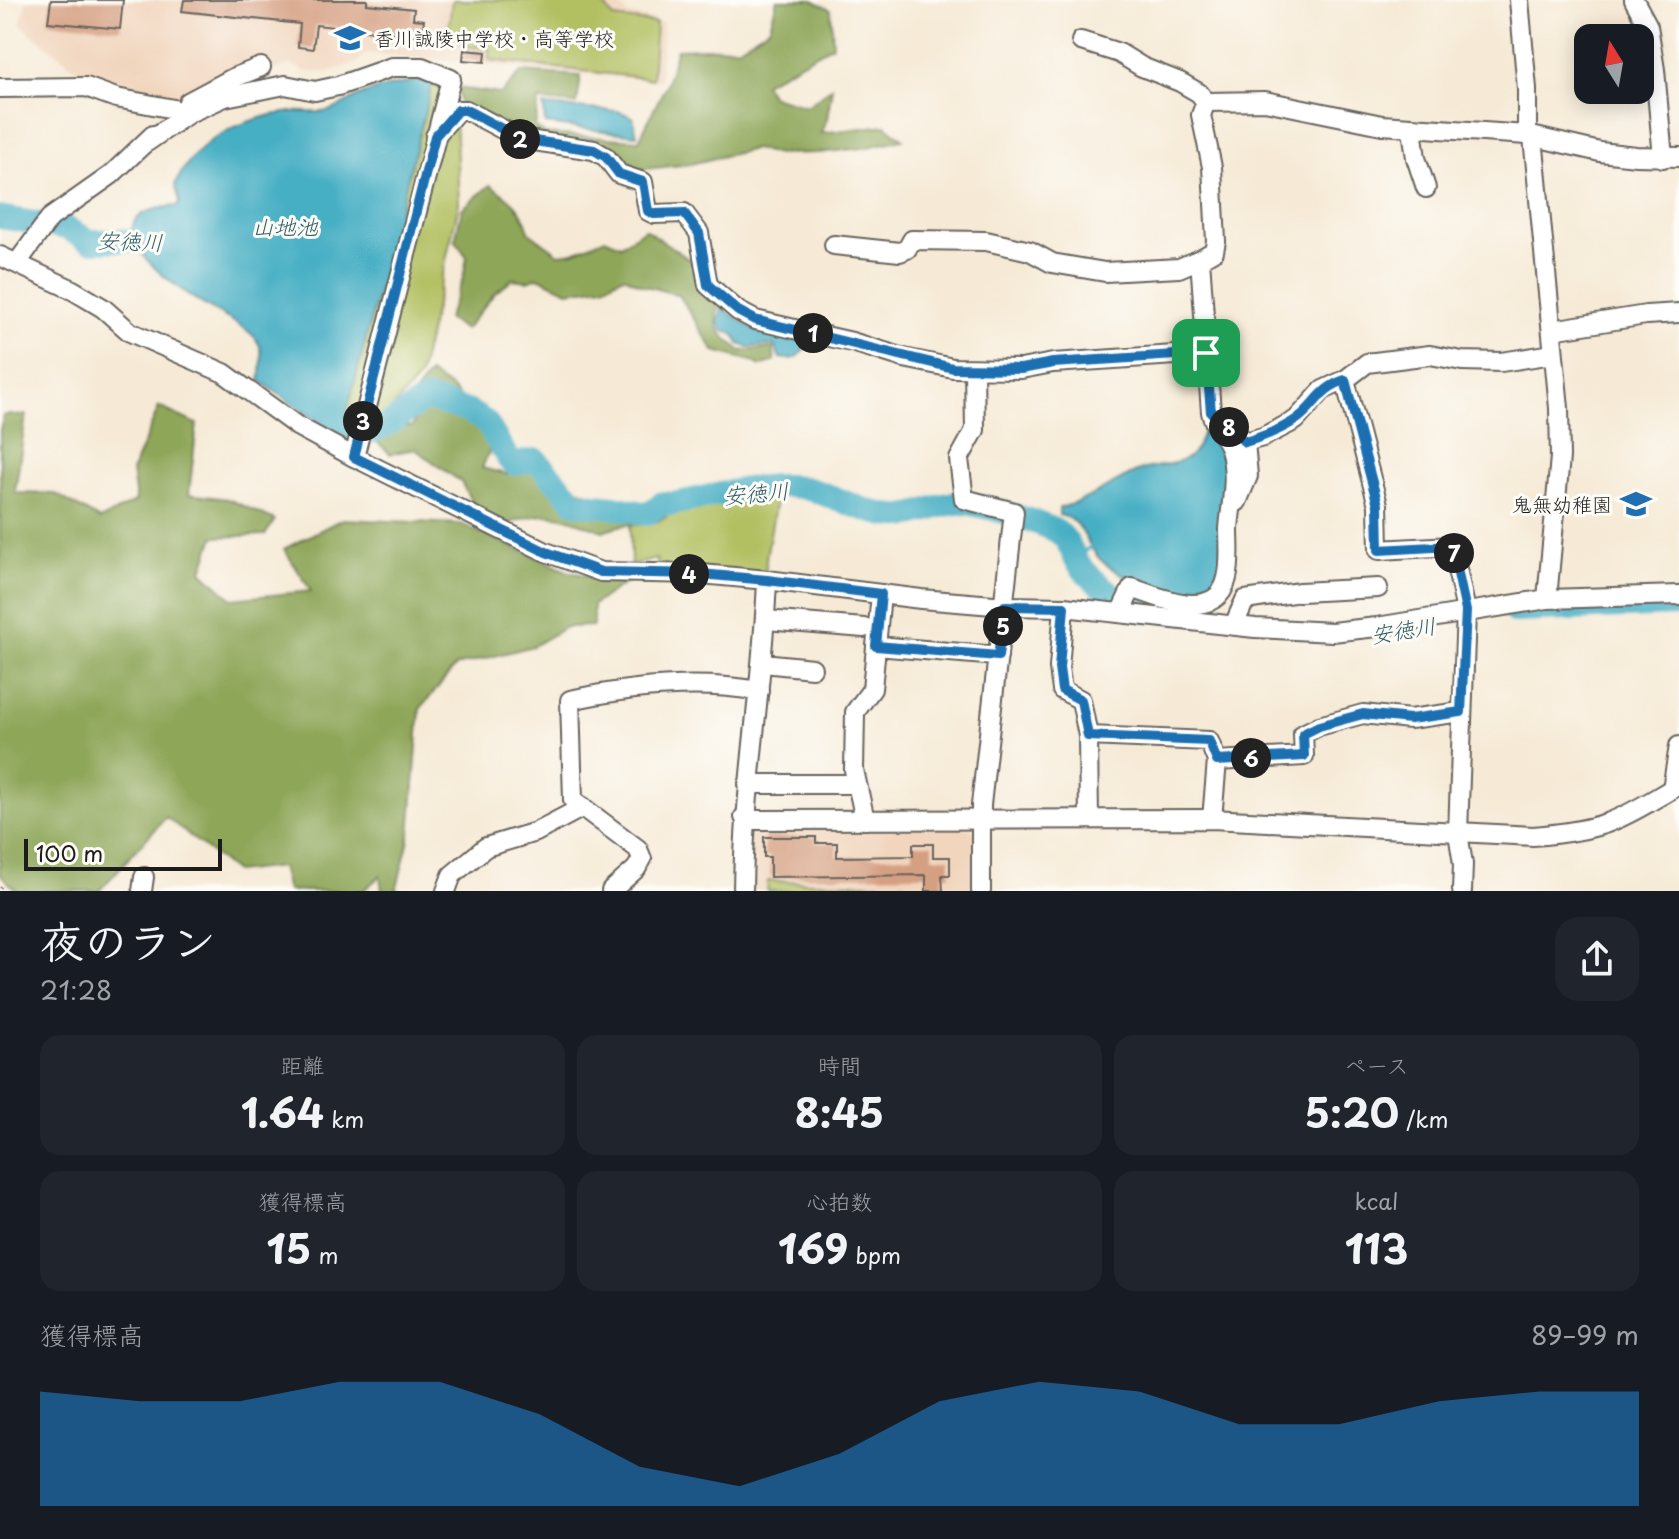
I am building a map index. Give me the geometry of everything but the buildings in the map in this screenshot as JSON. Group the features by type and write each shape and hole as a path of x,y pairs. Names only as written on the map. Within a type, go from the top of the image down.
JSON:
{"street":[{"path":"1519,0 1559,408 1560,457 1547,599"},
{"path":"1206,102 1265,101 1412,129 1530,136 1600,152 1671,158 1648,26 1634,0"},
{"path":"1081,41 1119,53 1142,67 1180,82 1199,93 1206,102"},
{"path":"147,142 174,109 261,67"},
{"path":"354,457 451,79 422,67 392,67 315,91 285,85 225,97 189,113 147,142 8,259 103,308 130,332 224,373 297,426 354,457 546,552 601,572 701,574 921,599 1064,607 1332,632 1547,599 1679,595"},
{"path":"0,88 86,87 116,98 174,109"},
{"path":"834,245 900,252 907,249 912,240 986,241 1030,251 1052,263 1105,272 1179,268 1214,251 1216,241 1212,167 1201,115 1206,102"},
{"path":"435,136 452,115 458,110 466,110 521,139 594,150 606,157 619,174 643,182 648,211 654,214 684,213 699,233 708,285 738,311 755,320 953,368 1021,369 1053,363 1206,353"},
{"path":"1412,129 1416,158 1426,188"},
{"path":"1120,613 1132,588 1173,602 1195,605 1211,601 1219,595 1227,578 1234,471 1230,448 1213,421 1211,412 1200,259"},
{"path":"1552,330 1679,313"},
{"path":"1245,442 1263,437 1296,420 1323,390 1345,380 1367,363 1430,355 1462,361 1501,362 1553,354"},
{"path":"974,369 975,430 959,459 964,499 1014,512 981,820 981,891"},
{"path":"1345,380 1378,505 1379,550 1452,546 1466,611 1458,833 1463,864 1462,891"},
{"path":"1211,412 1245,442 1248,476 1233,507"},
{"path":"743,891 744,817 763,663 767,580"},
{"path":"1234,625 1245,600 1300,592 1378,588"},
{"path":"865,820 854,770 855,712 872,689 881,594"},
{"path":"1064,607 1059,668 1062,690 1081,700 1088,736 1089,819"},
{"path":"766,620 864,628"},
{"path":"876,646 998,656"},
{"path":"763,663 812,668"},
{"path":"611,891 636,869 642,859 638,849 573,800 570,700 647,688 737,687 759,691"},
{"path":"1217,761 1304,756 1303,734 1319,726 1363,714 1410,719 1461,712"},
{"path":"1088,736 1209,741 1217,761 1212,819"},
{"path":"744,817 756,820 1212,819 1458,833 1562,834 1608,823 1675,787 1674,740"},
{"path":"748,784 851,784"},
{"path":"446,891 452,875 486,847 536,832 583,807"}],"path":[{"path":"0,887 4,891"}],"shaded area":[{"name":"香川誠陵中学校・高等学校","path":"27,0 614,0 628,14 663,23 660,81 366,53 358,62 329,72 307,72 291,64 264,74 231,70 180,95 90,80 20,24"},
{"path":"755,826 970,828 977,834 975,891 747,891 747,831"}],"green space":[{"path":"452,0 600,0 614,18 656,23 652,79 489,60 489,49 462,46 463,36 448,34"},
{"path":"777,0 813,0 831,10 833,45 764,83 772,96 807,106 832,87 827,119 821,133 886,125 903,139 818,153 778,154 754,149 690,164 628,171 615,158 523,148 497,137 460,104 458,88 501,94 522,72 581,76 577,104 539,101 535,127 546,134 639,140 665,87 677,49 739,47 770,27"},
{"path":"432,85 454,94 459,204 419,377 367,439 336,430"},
{"path":"490,185 515,205 524,217 529,232 559,254 574,252 605,238 621,245 645,229 690,260 719,301 717,325 723,335 741,351 773,348 775,361 760,366 714,351 679,295 642,285 624,276 604,286 568,291 538,277 528,281 512,279 494,294 465,330 447,319 463,278 467,257 455,240 462,209"},
{"path":"429,374 451,388 480,419 490,449 482,468 506,474 542,460 577,489 667,508 664,518 603,531 566,518 546,515 508,524 476,510 461,482 415,449 390,454 374,439 396,425 412,427 418,414 409,400"},
{"path":"159,407 197,424 189,494 228,499 275,520 265,535 214,537 202,571 232,599 311,591 284,549 342,519 461,524 569,572 627,582 593,605 593,626 566,627 533,646 456,666 420,709 410,835 396,891 382,891 380,876 363,891 287,891 281,867 235,872 166,817 99,891 17,891 0,874 0,430 4,415 26,415 15,493 56,494 100,520 136,501 132,471"},
{"path":"778,489 766,573 659,568 656,559 631,566 630,526 661,520 673,507"},
{"path":"768,881 904,884 904,891 767,891"}],"water":[{"name":"山地池","path":"427,81 432,85 344,423 336,430 314,419 260,381 262,362 256,339 178,287 151,265 134,241 132,230 137,218 143,214 177,206 180,202 175,185 184,169 208,143 222,134 255,119 291,112 328,111 368,92"},
{"path":"544,106 618,111 633,117 637,135 545,124"},
{"path":"722,308 755,330 801,341 804,338 807,344 799,355 790,359 780,358 774,345 749,347 739,344 734,334 724,331 718,322"},
{"path":"1203,431 1221,449 1227,480 1222,579 1208,593 1167,590 1120,573 1099,558 1073,521 1059,515 1059,508 1139,471 1176,463 1188,457 1196,449"}],"waterway":[{"name":"安徳川","path":"0,217 66,228 90,241 165,240"},
{"name":"安徳川","path":"325,401 333,427 361,433 383,427 427,399 468,411 486,422 509,460 515,464 536,460 576,503 647,514 663,503 672,504 738,490 790,486 816,491 884,515 913,515 953,503 994,509 1060,533 1078,563 1097,582 1120,599 1147,611"},
{"path":"1075,557 1091,547"},
{"name":"安徳川","path":"1514,611 1679,605"}],"place":[{"name":"香川誠陵中学校・高等学校","path":"350,38"},
{"name":"鬼無幼稚園","path":"1636,504"}],"route":[{"path":"458,110 466,110 521,139 584,146 606,157 619,174 639,179 643,182 648,211 654,214 684,213 699,233 708,285 738,311 755,320 953,368 1021,369 1053,363 1206,353 1211,412 1245,442 1263,437 1296,420 1323,390 1345,380 1378,505 1379,550 1452,546 1466,611 1461,712 1410,719 1363,714 1319,726 1303,734 1304,756 1217,761 1209,741 1175,737 1088,736 1081,700 1062,690 1059,668 1064,607 1005,606 998,656 876,646 881,594 701,574 601,572 546,552 354,457 435,136 458,110"}]}
